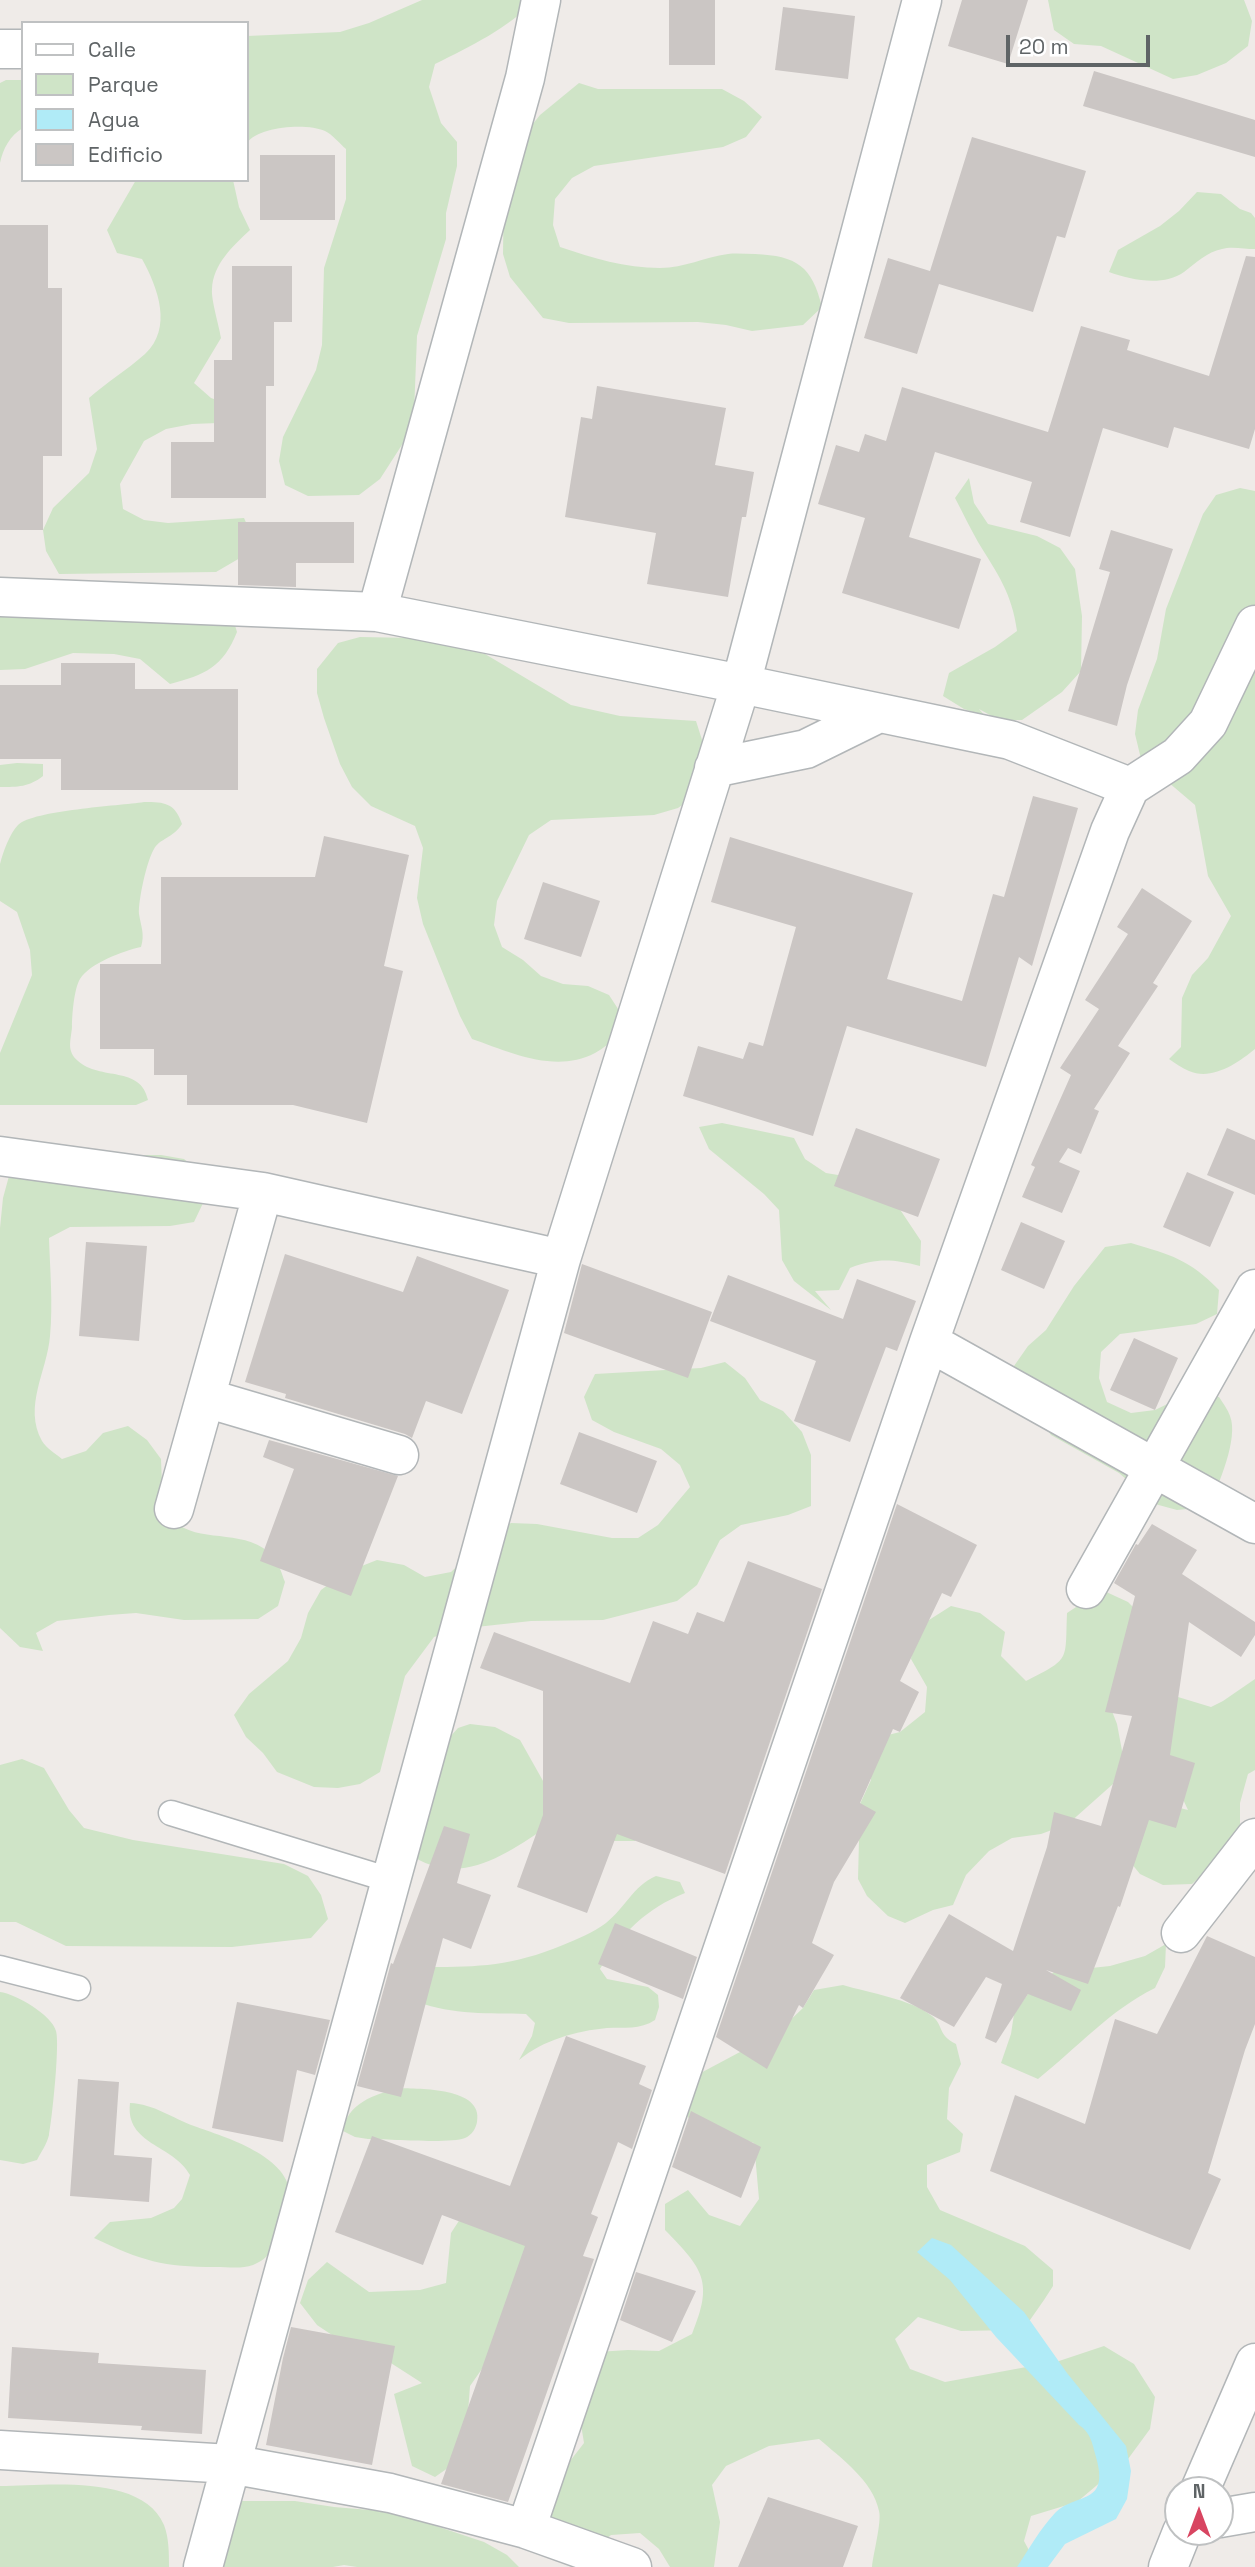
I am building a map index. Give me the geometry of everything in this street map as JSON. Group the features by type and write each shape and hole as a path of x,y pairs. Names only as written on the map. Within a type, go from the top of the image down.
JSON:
{"street":[{"path":"377,612 525,78 541,0"},
{"path":"203,2567 561,1259 741,684 922,0"},
{"path":"0,48 21,50"},
{"path":"0,597 377,612 1010,740 1130,787"},
{"path":"540,2545 929,1342 1110,831 1130,787 1178,756 1208,723 1255,625"},
{"path":"715,768 806,749 879,713"},
{"path":"0,1156 263,1192 561,1259"},
{"path":"174,1509 263,1192"},
{"path":"1086,1589 1255,1289"},
{"path":"929,1342 1255,1524"},
{"path":"206,1398 398,1455"},
{"path":"1181,1933 1255,1838"},
{"path":"1206,2476 1255,2363"},
{"path":"0,2450 230,2464 390,2493 540,2545 632,2567"},
{"path":"1234,2516 1255,2512"},
{"path":"1168,2567 1176,2546"}],"lane":[{"path":"171,1813 390,1880"},
{"path":"0,1968 78,1988"}],"green space":[{"path":"422,0 535,0 501,28 435,64 429,87 441,123 457,142 457,166 446,213 446,239 417,336 414,413 407,437 380,479 359,495 308,496 285,485 279,461 283,437 316,370 322,345 324,268 346,199 346,149 328,132 307,127 272,130 253,137 248,142 248,36 340,32 369,23"},
{"path":"1048,0 1244,0 1252,21 1248,46 1226,63 1197,75 1173,79 1101,46 1074,44 1054,30"},
{"path":"6,80 21,80 21,129 8,143 0,163 0,83"},
{"path":"579,83 598,89 722,89 744,101 762,117 746,137 723,147 594,166 572,178 555,199 553,225 560,247 609,262 647,268 678,266 731,254 782,257 800,266 807,273 822,307 803,325 752,331 698,322 569,323 543,318 510,277 503,254 504,179 524,135 540,115"},
{"path":"135,182 233,182 239,207 250,230 225,256 216,271 212,294 221,338 194,383 211,398 234,406 218,423 166,429 144,441 120,484 123,509 144,520 168,523 244,518 254,540 240,558 216,572 59,574 46,551 43,530 53,508 89,473 97,449 89,398 145,354 154,344 159,332 160,308 148,270 142,259 117,253 107,230"},
{"path":"1197,192 1221,194 1240,209 1251,213 1255,218 1255,249 1217,250 1176,277 1157,281 1109,272 1118,250 1160,226"},
{"path":"969,478 974,503 988,524 1037,536 1060,548 1075,569 1082,616 1081,671 1062,692 1022,720 999,720 979,709 985,716 964,709 943,696 949,673 1017,631 1003,584 955,498"},
{"path":"1240,488 1255,491 1255,1049 1224,1069 1198,1074 1169,1059 1181,1047 1182,998 1192,975 1208,958 1231,916 1208,876 1195,805 1141,759 1135,734 1138,710 1157,659 1166,609 1203,514 1216,495"},
{"path":"0,612 233,619 237,632 226,654 211,668 170,684 140,659 114,654 73,653 25,669 0,670"},
{"path":"360,637 414,638 485,654 571,705 620,716 696,721 711,768 699,793 678,808 654,815 551,820 529,835 497,901 494,925 502,947 541,976 563,984 588,986 609,995 622,1015 617,1037 598,1051 580,1059 549,1061 517,1055 472,1039 423,924 417,898 423,848 415,826 371,806 352,787 340,764 317,693 317,669 338,643"},
{"path":"43,764 43,776 23,786 0,787 0,765"},
{"path":"144,802 168,805 176,812 182,824 159,843 151,854 139,908 143,934 141,947 99,963 80,979 74,1002 70,1045 78,1061 97,1071 137,1082 144,1089 148,1100 136,1105 0,1105 0,1053 32,975 30,950 17,912 0,901 0,864 5,848 15,828 27,820 77,809"},
{"path":"722,1123 794,1138 805,1159 826,1173 850,1177 893,1199 921,1241 920,1266 885,1261 868,1262 850,1268 839,1290 815,1291 831,1310 794,1281 782,1260 779,1210 764,1194 709,1149 699,1127"},
{"path":"83,1155 161,1155 184,1159 204,1176 204,1201 194,1222 170,1226 70,1227 49,1238 50,1336 35,1402 37,1428 42,1441 62,1459 86,1451 103,1433 128,1426 147,1440 161,1459 163,1509 179,1525 201,1534 239,1539 263,1548 276,1560 285,1582 278,1606 258,1619 184,1620 136,1613 57,1621 36,1633 43,1651 20,1647 0,1628 0,1228 3,1198 9,1176"},
{"path":"1131,1243 1179,1259 1198,1271 1219,1290 1217,1314 1196,1324 1120,1334 1101,1352 1099,1378 1107,1402 1131,1413 1155,1410 1192,1392 1219,1397 1230,1416 1232,1437 1226,1462 1208,1507 1177,1510 1155,1504 1119,1473 1051,1435 1020,1391 1014,1366 1028,1346 1046,1330 1074,1286 1105,1247"},
{"path":"725,1362 745,1378 760,1400 783,1411 802,1432 811,1455 811,1506 788,1515 741,1525 720,1540 697,1585 677,1601 603,1620 531,1621 458,1629 434,1637 405,1676 380,1772 360,1784 338,1788 314,1787 277,1772 263,1753 246,1737 234,1715 249,1694 288,1661 321,1590 344,1573 377,1560 404,1565 425,1577 451,1572 491,1535 511,1523 537,1524 612,1538 638,1538 658,1525 690,1487 680,1465 661,1449 614,1432 592,1420 584,1397 595,1374 701,1368"},
{"path":"1102,1590 1128,1602 1144,1618 1108,1701 1117,1724 1123,1756 1113,1784 1068,1824 1041,1834 1012,1838 989,1851 966,1875 953,1905 933,1910 905,1923 888,1916 867,1896 858,1879 859,1840 854,1817 871,1780 865,1756 876,1738 900,1732 925,1712 927,1687 911,1659 914,1639 929,1620 951,1606 980,1613 1005,1632 1001,1656 1026,1681 1051,1668 1063,1657 1067,1613"},
{"path":"1255,1679 1255,1770 1248,1774 1240,1803 1240,1828 1219,1860 1192,1884 1163,1885 1140,1874 1122,1852 1160,1803 1188,1810 1171,1774 1152,1749 1178,1697 1211,1707"},
{"path":"470,1724 495,1727 520,1740 547,1788 643,1828 635,1841 606,1841 547,1827 497,1857 462,1868 445,1868 427,1863 408,1853 440,1748 458,1728"},
{"path":"22,1759 44,1768 69,1810 84,1828 133,1840 284,1864 308,1876 321,1895 328,1919 311,1938 232,1947 66,1946 16,1922 0,1922 0,1765"},
{"path":"656,1876 680,1882 685,1893 647,1914 616,1944 600,1969 607,1979 648,1987 658,1995 659,2007 655,2020 638,2027 607,2028 572,2034 549,2042 519,2060 532,2036 535,2023 526,2014 458,2011 418,2002 415,1967 490,1965 543,1953 590,1933 606,1923 641,1885"},
{"path":"1166,1944 1165,1967 1155,1988 1108,2018 1038,2079 1001,2063 1011,2034 1014,2014 1028,1994 1054,1972 1110,1966 1145,1956"},
{"path":"843,1985 923,2010 936,2019 943,2034 956,2044 961,2064 949,2088 947,2119 963,2134 960,2152 927,2165 927,2187 940,2210 1025,2246 1053,2270 1053,2286 1044,2300 1030,2320 1014,2330 961,2331 918,2317 895,2339 910,2369 945,2382 1059,2361 1104,2346 1134,2364 1155,2397 1150,2429 1128,2459 1077,2502 1031,2516 1024,2541 1038,2567 872,2567 879,2522 876,2500 855,2471 819,2439 769,2446 726,2466 712,2485 720,2522 714,2567 670,2567 659,2549 640,2533 611,2535 578,2562 529,2501 560,2474 584,2443 578,2406 597,2352 659,2351 692,2334 702,2301 701,2277 688,2255 665,2230 665,2204 688,2190 709,2215 740,2226 759,2199 754,2143 690,2122 680,2096 695,2076 740,2052 763,2046 803,2008 814,1990"},
{"path":"0,1992 32,2006 48,2018 56,2031 54,2099 49,2135 37,2160 23,2164 0,2160"},
{"path":"398,2088 434,2090 461,2096 471,2102 476,2111 475,2129 465,2138 433,2141 368,2139 343,2131 350,2113 356,2107 371,2097"},
{"path":"130,2103 155,2109 254,2150 280,2171 288,2183 290,2198 274,2245 264,2259 244,2267 181,2266 140,2257 94,2238 110,2222 151,2218 174,2208 182,2199 190,2175 173,2157 142,2136 135,2128 130,2117"},
{"path":"466,2210 535,2229 484,2366 470,2386 466,2439 455,2463 435,2477 412,2466 394,2394 422,2383 383,2358 338,2339 317,2325 300,2303 308,2280 327,2262 369,2292 420,2290 446,2283 451,2233"},
{"path":"0,2486 91,2486 135,2497 152,2508 164,2525 168,2540 169,2567 0,2567"},
{"path":"240,2501 295,2501 394,2512 484,2542 507,2555 519,2567 189,2567"}],"water":[{"path":"932,2238 951,2245 1024,2312 1067,2373 1126,2446 1131,2471 1127,2499 1116,2519 1065,2544 1048,2567 1017,2567 1055,2513 1095,2491 1099,2473 1092,2443 1086,2431 996,2337 950,2280 917,2252"}],"building":[{"path":"669,0 715,0 715,65 669,65"},
{"path":"962,0 1028,0 1008,64 948,46"},
{"path":"783,7 855,16 848,79 775,70"},
{"path":"1094,71 1255,120 1255,157 1083,106"},
{"path":"972,137 1086,171 1065,238 1057,236 1033,312 939,284 917,354 864,338 888,258 930,271"},
{"path":"260,155 335,155 335,220 260,220"},
{"path":"0,225 48,225 48,288 62,288 62,456 43,456 43,530 0,530"},
{"path":"1246,256 1255,257 1255,429 1249,449 1174,427 1168,448 1103,428 1070,537 1020,522 1032,482 935,452 909,537 981,559 959,629 842,593 865,518 818,504 836,445 859,452 865,434 886,441 902,387 1048,432 1081,326 1130,340 1127,350 1209,376"},
{"path":"232,266 292,266 292,322 274,322 274,386 266,386 266,498 171,498 171,442 214,442 214,360 232,360"},
{"path":"597,386 726,408 715,465 754,472 746,517 742,517 728,597 647,584 656,533 565,517 581,417 592,419"},
{"path":"238,522 354,522 354,563 296,563 296,587 238,585"},
{"path":"1111,530 1173,549 1127,685 1117,726 1068,711 1110,572 1099,569"},
{"path":"61,663 135,663 135,689 238,689 238,790 61,790 61,759 0,759 0,685 61,685"},
{"path":"1033,796 1078,808 1032,966 1019,957 986,1067 847,1026 813,1136 683,1096 698,1046 743,1059 749,1042 763,1046 796,927 711,902 730,837 913,893 887,979 962,1001 993,894 1004,897"},
{"path":"324,836 409,855 384,966 403,971 367,1123 293,1105 187,1105 187,1075 154,1075 154,1049 100,1049 100,964 161,964 161,877 315,877"},
{"path":"543,882 600,901 581,957 524,939"},
{"path":"1142,888 1192,921 1153,983 1158,986 1118,1046 1130,1053 1094,1109 1099,1111 1081,1154 1068,1148 1059,1162 1080,1171 1062,1213 1022,1197 1035,1167 1031,1165 1071,1075 1060,1068 1099,1009 1085,1000 1128,934 1117,927"},
{"path":"856,1128 940,1159 918,1217 834,1186"},
{"path":"1227,1128 1255,1140 1255,1195 1207,1175"},
{"path":"1187,1172 1234,1192 1210,1247 1163,1227"},
{"path":"1021,1222 1065,1241 1044,1289 1001,1270"},
{"path":"86,1242 147,1246 139,1341 79,1336"},
{"path":"285,1254 403,1292 417,1256 509,1290 462,1414 426,1401 412,1438 285,1398 286,1394 245,1382"},
{"path":"582,1264 712,1312 688,1378 564,1333"},
{"path":"728,1275 843,1319 857,1279 916,1301 897,1351 886,1347 850,1442 794,1421 816,1361 710,1321"},
{"path":"1134,1338 1178,1358 1155,1410 1110,1390"},
{"path":"579,1432 657,1461 637,1513 560,1484"},
{"path":"269,1440 398,1476 351,1596 260,1561 294,1469 263,1457"},
{"path":"897,1504 977,1545 951,1597 942,1593 900,1681 919,1692 900,1732 893,1729 860,1803 876,1812 834,1882 812,1943 834,1955 803,2008 799,2005 767,2069 716,2037"},
{"path":"1152,1524 1197,1550 1182,1574 1255,1622 1255,1635 1241,1657 1189,1622 1170,1755 1195,1763 1176,1828 1149,1820 1120,1907 1118,1906 1088,1984 1046,1970 1081,1990 1071,2011 1028,1994 996,2043 985,2038 1002,1984 986,1977 954,2027 900,1998 949,1914 1013,1951 1047,1847 1054,1812 1101,1826 1132,1716 1105,1712 1135,1596 1114,1583 1136,1544 1138,1545"},
{"path":"748,1561 822,1589 725,1874 617,1834 587,1913 517,1887 543,1815 543,1691 480,1668 494,1632 630,1683 653,1621 688,1634 697,1612 724,1622"},
{"path":"444,1826 470,1834 457,1883 491,1895 471,1949 443,1938 401,2097 357,2086 391,1963 393,1964"},
{"path":"615,1923 697,1957 683,1999 598,1964"},
{"path":"1207,1936 1255,1957 1255,2024 1208,2173 1221,2179 1190,2250 990,2171 1015,2095 1085,2124 1115,2019 1157,2034"},
{"path":"237,2002 330,2020 315,2075 297,2070 283,2142 212,2128"},
{"path":"566,2036 646,2066 639,2084 652,2090 632,2149 618,2142 591,2214 598,2217 583,2256 594,2259 508,2502 441,2484 525,2246 442,2215 423,2265 335,2232 372,2136 510,2186"},
{"path":"78,2079 119,2082 114,2155 152,2158 149,2202 70,2196"},
{"path":"691,2111 761,2147 741,2198 672,2167"},
{"path":"636,2272 696,2291 672,2342 620,2320"},
{"path":"291,2327 395,2346 372,2465 266,2445"},
{"path":"12,2347 99,2353 98,2363 206,2370 202,2434 141,2430 142,2426 8,2418"},
{"path":"768,2497 858,2526 843,2567 738,2567"}]}
